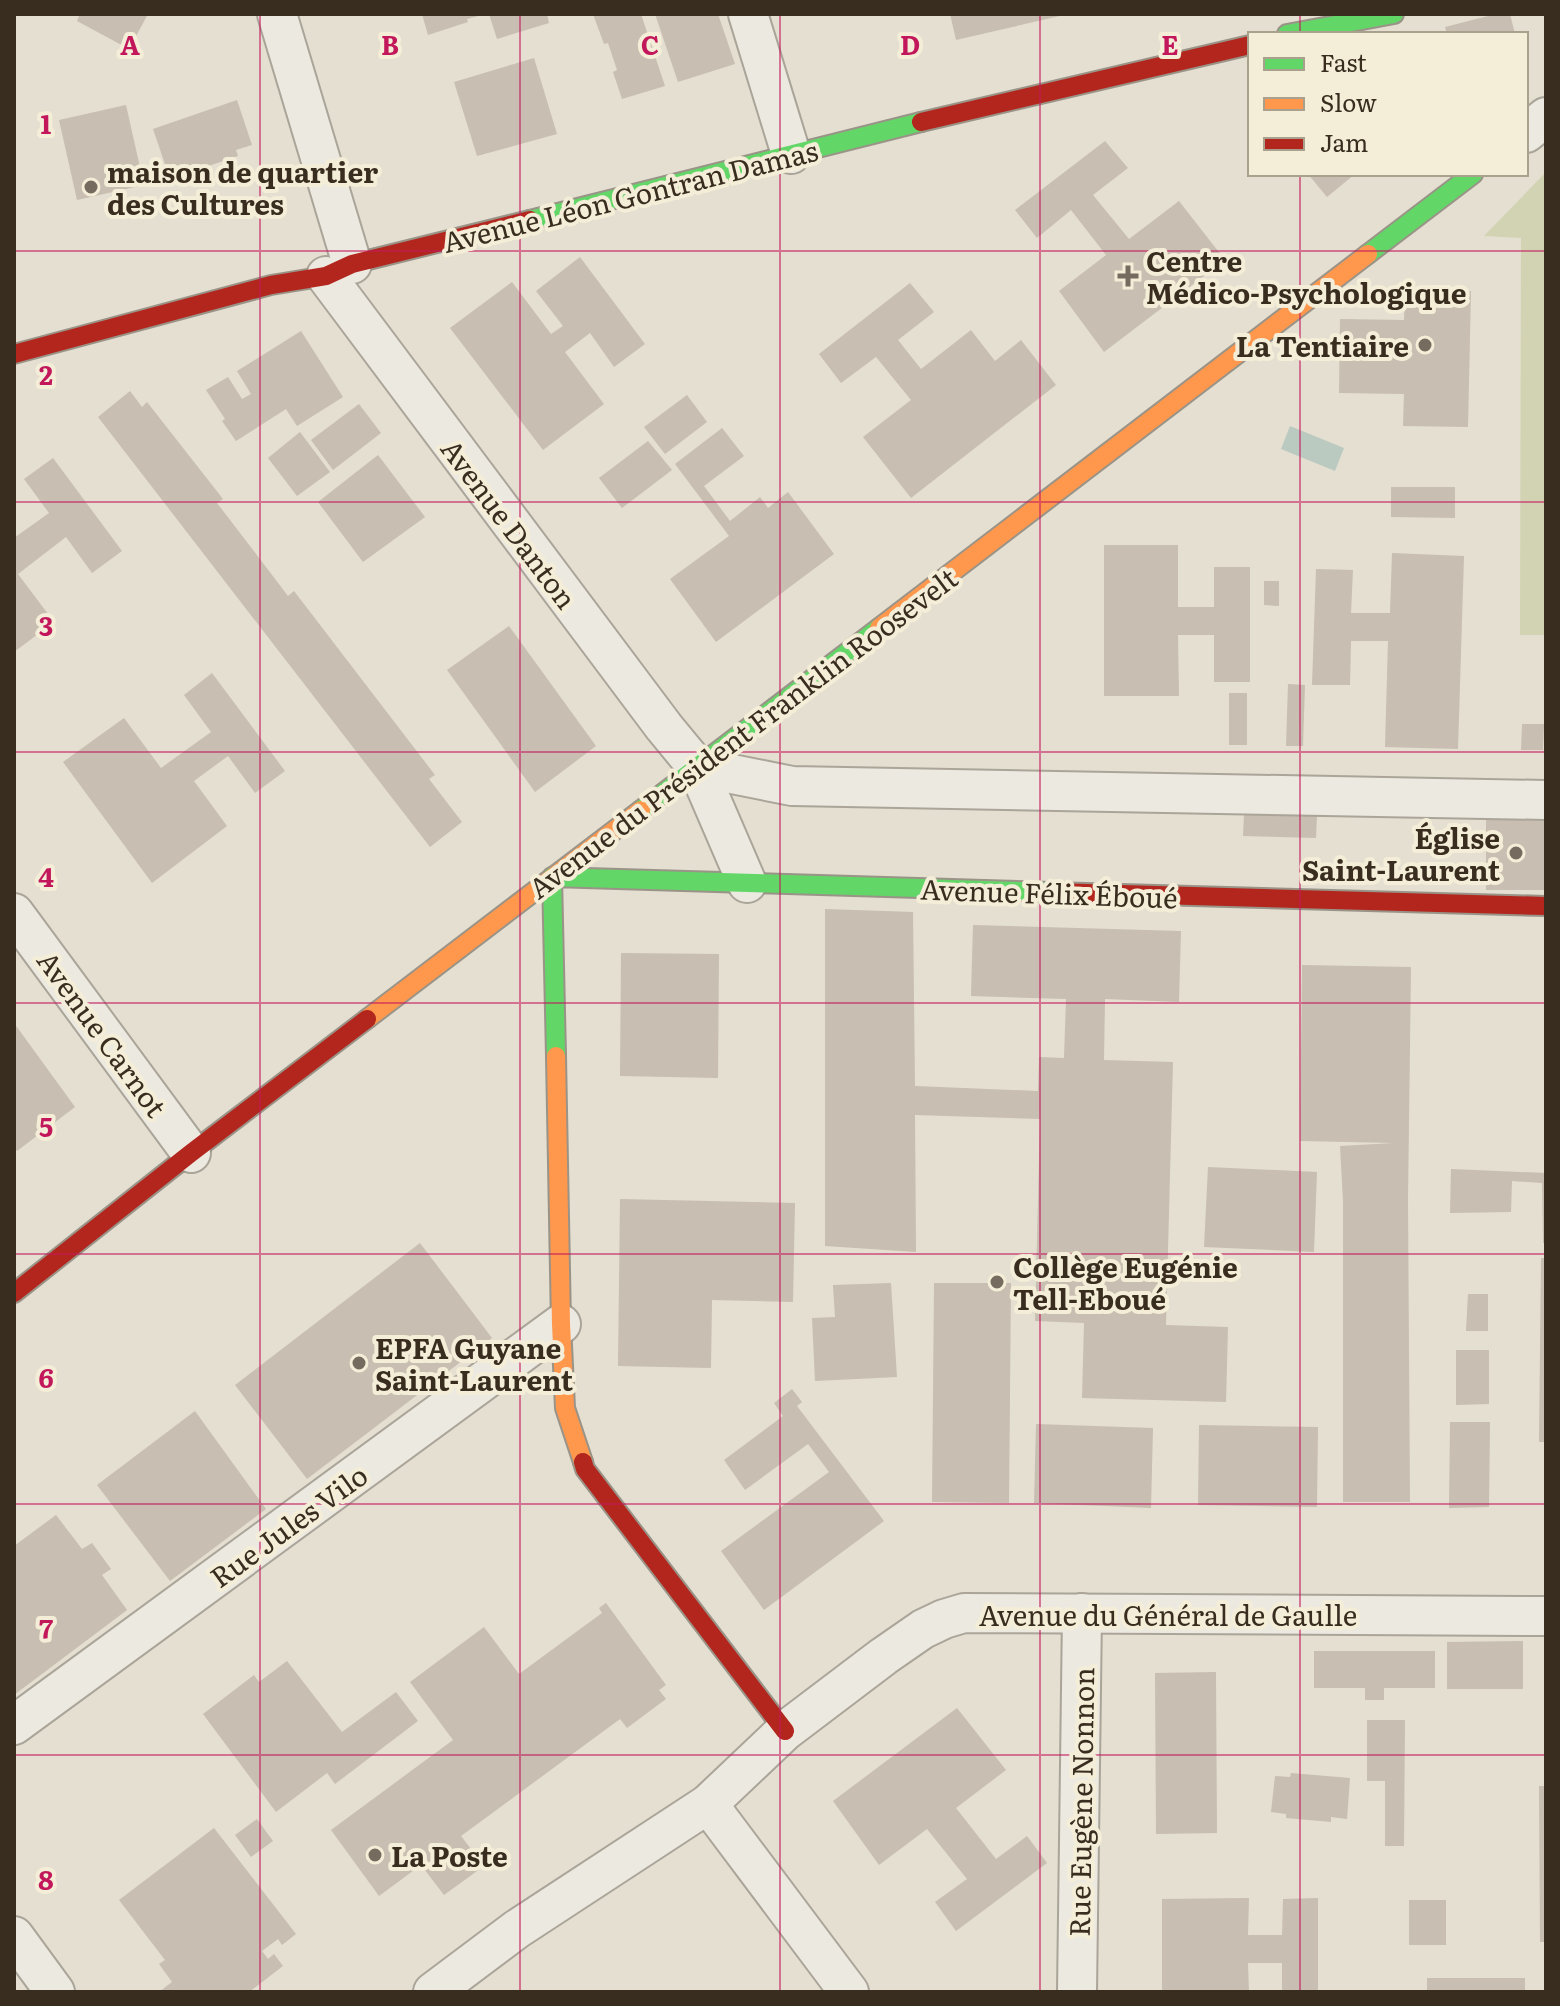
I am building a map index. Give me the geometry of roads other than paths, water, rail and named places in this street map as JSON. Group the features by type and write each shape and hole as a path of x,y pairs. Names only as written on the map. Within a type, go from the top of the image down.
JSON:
{"street":[{"path":"277,14 339,270"},
{"path":"748,14 791,154"},
{"path":"1298,32 1394,14"},
{"name":"Avenue Léon Gontran Damas","path":"14,354 271,285 791,154 1248,45"},
{"path":"1528,134 1546,117"},
{"name":"Avenue du Président Franklin Roosevelt","path":"14,1293 191,1153 1470,176"},
{"name":"Avenue Danton","path":"339,270 654,714 697,767 747,883"},
{"path":"697,767 792,786 1546,800"},
{"path":"552,877 565,1408 585,1469 785,1731"},
{"name":"Avenue Félix Éboué","path":"552,877 1546,906"},
{"name":"Avenue Carnot","path":"14,913 191,1153"},
{"name":"Rue Jules Vilo","path":"14,1725 561,1324"},
{"name":"Avenue du Général de Gaulle","path":"433,1992 517,1929 708,1804 785,1731 884,1656 923,1629 944,1619 964,1613 1546,1616"},
{"name":"Rue Eugène Nonnon","path":"1077,1992 1082,1613"},
{"path":"708,1804 849,1992"},
{"path":"14,1936 55,1992"}],"place":[{"name":"maison de quartier des Cultures","path":"91,187"},
{"name":"Centre Médico-Psychologique","path":"1128,276"},
{"name":"La Tentiaire","path":"1425,345"},
{"name":"Église Saint-Laurent","path":"1516,853"},
{"name":"Collège Eugénie Tell-Eboué","path":"997,1282"},
{"name":"EPFA Guyane Saint-Laurent","path":"359,1363"},
{"name":"La Poste","path":"375,1855"}]}
